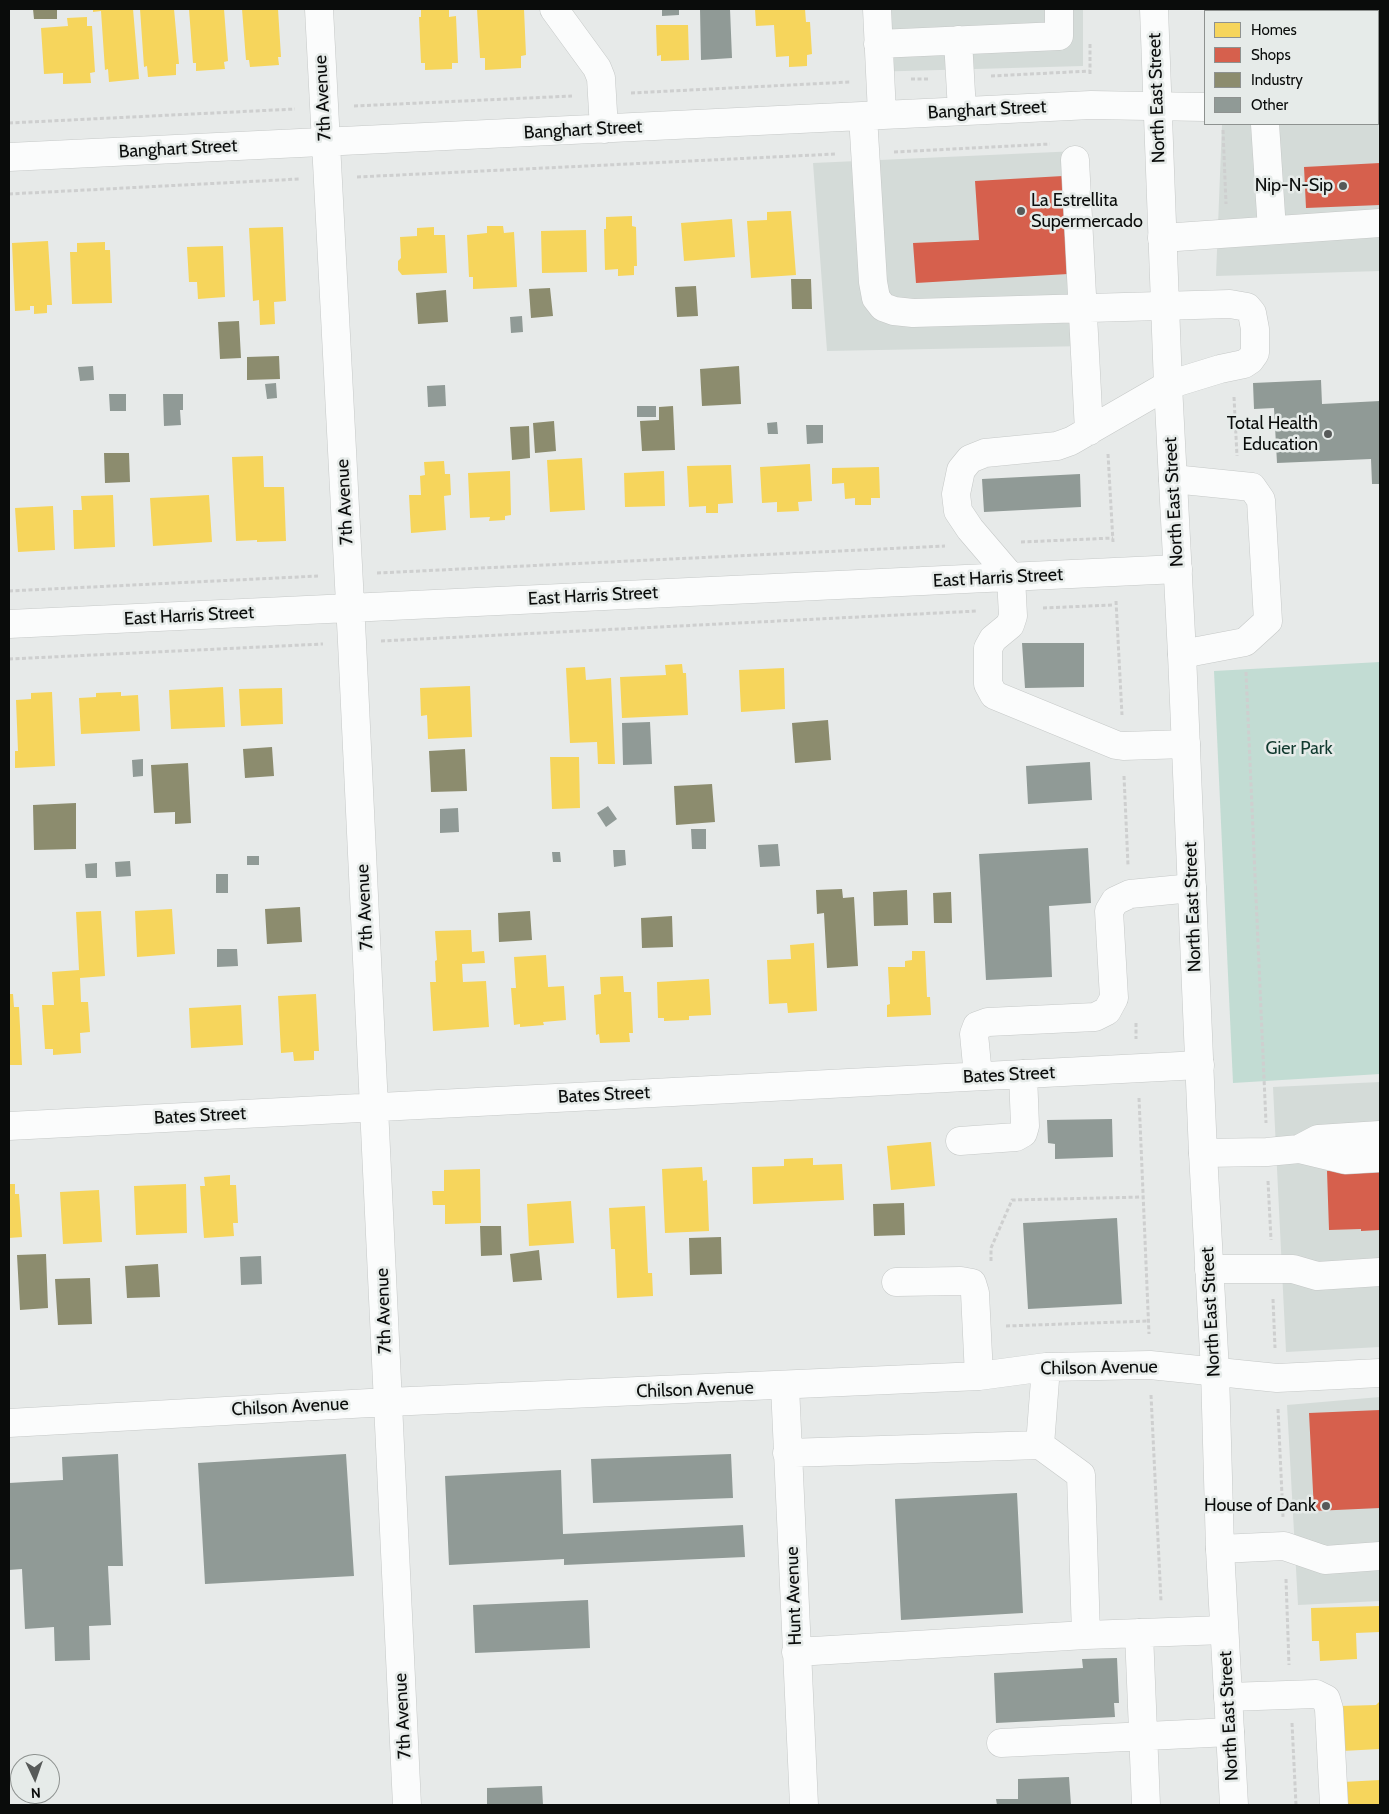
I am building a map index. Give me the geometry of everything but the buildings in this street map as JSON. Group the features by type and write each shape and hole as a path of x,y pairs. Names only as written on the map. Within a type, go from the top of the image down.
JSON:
{"street":[{"name":"7th Avenue","path":"319,9 349,575 407,1805"},
{"path":"554,9 597,68 601,78 604,128"},
{"path":"877,9 880,81 865,153 873,282 876,298 883,307 894,312 913,313 1238,304 1247,307 1252,313 1255,353 1250,360 1233,367 1168,385 1071,441 1057,446 985,452 970,459 961,470 956,494 958,511 970,529 1011,577 1013,616 1010,624 993,639 988,648 988,684 994,695 1116,745 1186,744"},
{"path":"878,44 1059,36 1059,9"},
{"name":"North East Street","path":"1154,9 1168,385 1182,654 1203,1153 1215,1371 1220,1549 1234,1805"},
{"path":"958,40 962,111"},
{"name":"Banghart Street","path":"9,158 1091,105 1204,107"},
{"path":"1265,125 1272,230"},
{"path":"1075,160 1089,431"},
{"path":"1162,238 1380,223"},
{"path":"1173,479 1252,487 1261,500 1268,621 1245,642 1182,654"},
{"name":"East Harris Street","path":"9,624 1178,569"},
{"path":"978,1076 974,1034 977,1026 988,1022 1095,1017 1106,1011 1114,998 1109,911 1115,901 1130,894 1192,888"},
{"name":"Bates Street","path":"9,1126 1200,1065"},
{"path":"960,1141 1016,1137 1023,1133 1025,1126 1023,1074"},
{"path":"1299,1149 1318,1139 1380,1135"},
{"path":"1203,1153 1266,1152 1299,1149 1345,1160 1380,1158"},
{"path":"1209,1269 1272,1270 1293,1268 1317,1276 1380,1272"},
{"path":"896,1282 961,1281 972,1283 975,1293 979,1376"},
{"name":"Chilson Avenue","path":"9,1423 388,1402 979,1376 1046,1366 1150,1365 1277,1378 1380,1373"},
{"path":"1040,1444 1046,1366"},
{"name":"Hunt Avenue","path":"785,1386 804,1805"},
{"path":"788,1453 1040,1444 1081,1475 1086,1635"},
{"path":"1220,1549 1284,1546 1324,1560 1380,1556"},
{"path":"796,1652 1086,1635 1224,1630"},
{"path":"1139,1633 1146,1805"},
{"path":"1228,1697 1316,1694 1326,1699 1329,1709 1334,1805"},
{"path":"1001,1743 1230,1732"}],"path":[{"path":"9,123 1090,71"},
{"path":"1222,125 1227,233"},
{"path":"9,194 1052,144"},
{"path":"1233,367 1238,486"},
{"path":"9,591 1113,538"},
{"path":"9,659 1116,605"},
{"path":"1245,642 1296,1805"},
{"path":"991,1268 991,1248 1012,1200 1143,1197"},
{"path":"1003,1326 1148,1320"}],"shaded area":[{"path":"864,9 1083,9 1083,66 868,72"},
{"path":"1380,9 1380,271 1216,276 1222,125 1379,125 1379,10 1226,10"},
{"path":"1078,151 1087,346 827,351 813,163"},
{"path":"1380,1082 1380,1347 1286,1352 1273,1087"},
{"path":"1380,1397 1380,1601 1298,1605 1287,1405"}],"green space":[{"name":"Gier Park","path":"1380,662 1380,1074 1233,1083 1214,671"}],"place":[{"name":"Nip-N-Sip","path":"1343,186"},
{"name":"La Estrellita Supermercado","path":"1021,211"},
{"name":"Total Health Education","path":"1328,434"},
{"name":"House of Dank","path":"1326,1506"}]}
